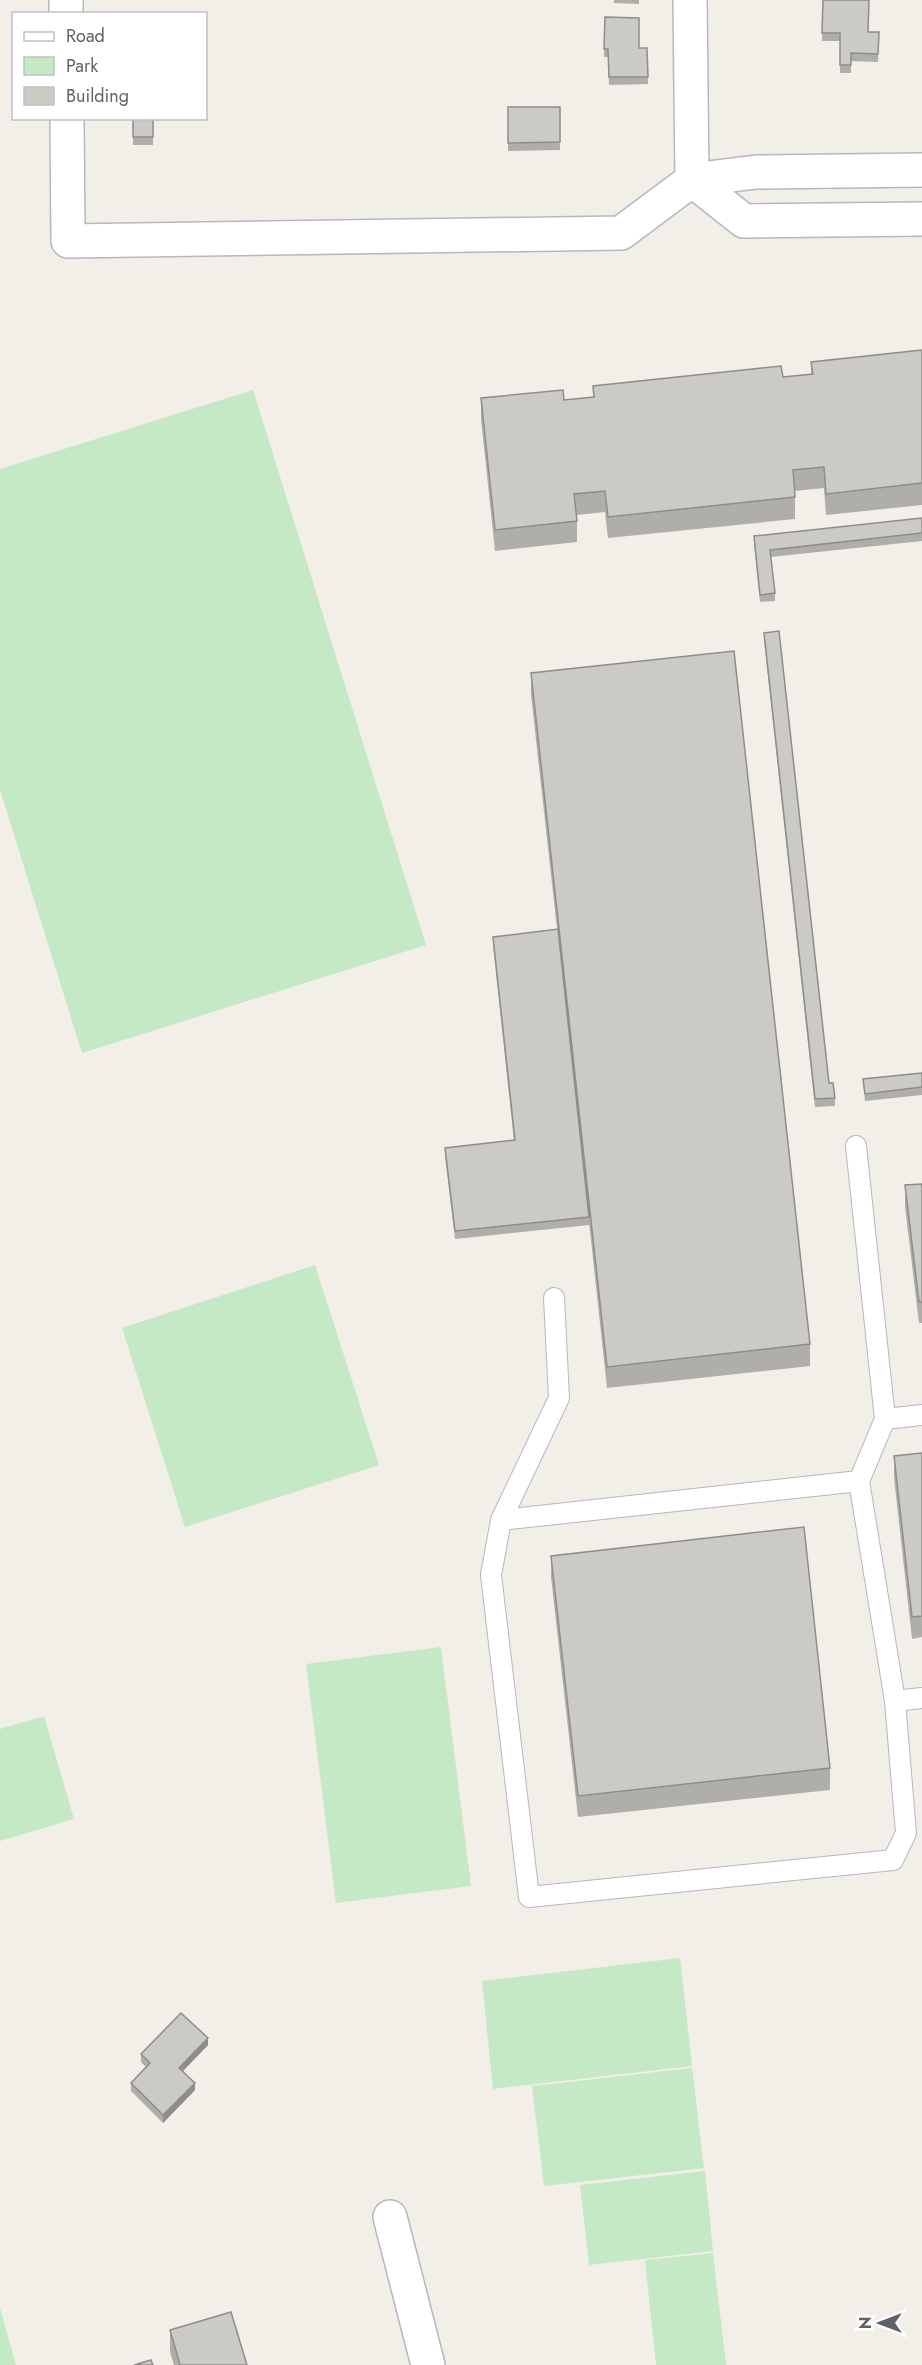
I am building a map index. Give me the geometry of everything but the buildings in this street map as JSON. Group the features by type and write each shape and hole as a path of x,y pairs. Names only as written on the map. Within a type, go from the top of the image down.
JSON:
{"street":[{"path":"690,0 692,180"},
{"path":"67,120 68,241 621,233 692,180 756,172 922,170"},
{"path":"692,180 744,222 922,219"},
{"path":"390,2217 428,2365"}],"lane":[{"path":"554,1298 559,1398 501,1520 491,1575 529,1897 894,1860 906,1833 895,1701 859,1481 885,1419 856,1146"},
{"path":"885,1419 922,1415"},
{"path":"501,1520 859,1481"},
{"path":"895,1701 922,1698"}],"green space":[{"path":"253,390 426,945 82,1053 0,790 0,469"},
{"path":"315,1265 379,1465 185,1527 122,1328"},
{"path":"441,1647 471,1886 336,1903 306,1664"},
{"path":"44,1716 74,1819 0,1841 0,1729"},
{"path":"680,1958 692,2066 493,2089 482,1981"},
{"path":"692,2068 704,2168 544,2186 532,2086"},
{"path":"705,2171 713,2251 589,2265 580,2185"},
{"path":"713,2253 726,2365 656,2365 645,2260"},
{"path":"0,2308 16,2365 0,2365"}]}
